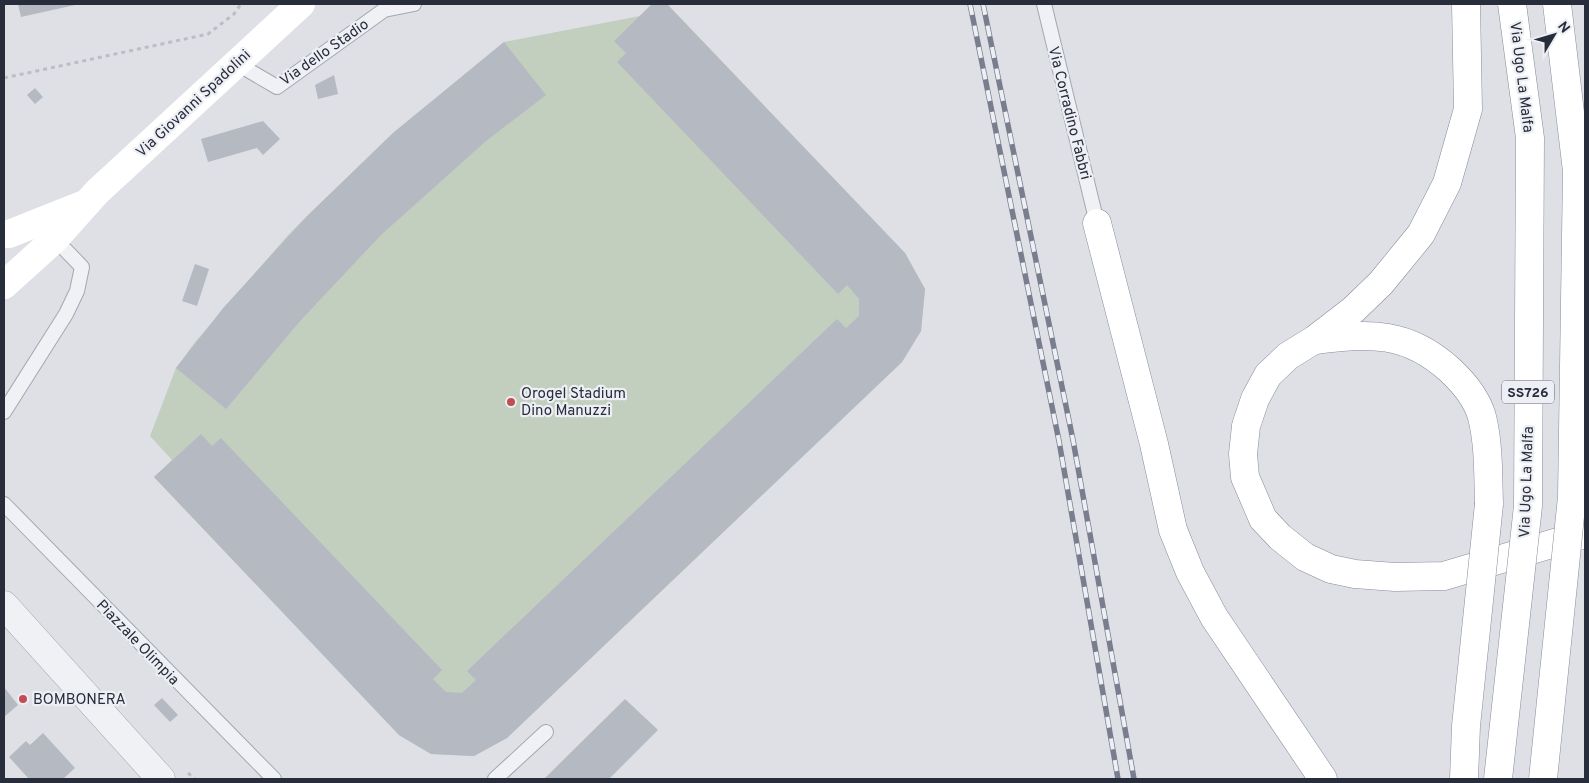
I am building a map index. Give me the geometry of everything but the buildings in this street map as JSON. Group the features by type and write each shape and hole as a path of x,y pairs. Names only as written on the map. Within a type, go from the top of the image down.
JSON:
{"main road":[{"path":"1466,4 1468,109 1447,183 1421,234 1381,284 1353,310 1314,340 1288,356 1268,375 1255,399 1246,426 1245,477 1263,519 1305,558 1331,569 1355,574 1395,577 1444,576 1585,534"},
{"name":"Via Ugo La Malfa","path":"1498,779 1528,506 1530,138 1512,4"},
{"name":"SS726","path":"1543,779 1572,496 1577,171 1557,4"},
{"name":"Via Giovanni Spadolini","path":"4,285 55,239 86,204 236,63 288,8"},
{"path":"4,234 9,234 86,204"},
{"path":"1097,223 1154,444 1173,530 1190,572 1214,618 1323,779"},
{"path":"1314,340 1354,335 1385,336 1406,342 1433,355 1455,375 1470,391 1481,415 1487,441 1488,504 1466,726 1464,779"}],"street":[{"path":"4,605 161,779"}],"lane":[{"name":"Via dello Stadio","path":"236,63 277,87 384,10 414,4"},
{"name":"Via Corradino Fabbri","path":"1044,4 1097,223"},
{"path":"4,412 78,291 82,267 55,239"},
{"name":"Piazzale Olimpia","path":"4,504 274,779"},
{"path":"495,779 546,732"}],"path":[{"path":"4,78 208,34 234,14 241,4"}],"green space":[{"name":"Orogel Stadium Dino Manuzzi","path":"652,4 667,4 905,253 925,289 921,331 902,362 507,738 474,756 431,754 399,735 154,477 172,460 150,436 176,368 195,342 289,234 393,133 504,42 640,16"}],"railway":[{"path":"970,4 1059,441 1118,779"},
{"path":"983,4 1073,440 1134,779"}],"place":[{"name":"Orogel Stadium Dino Manuzzi","path":"511,402"},
{"name":"BOMBONERA","path":"23,699"}]}
